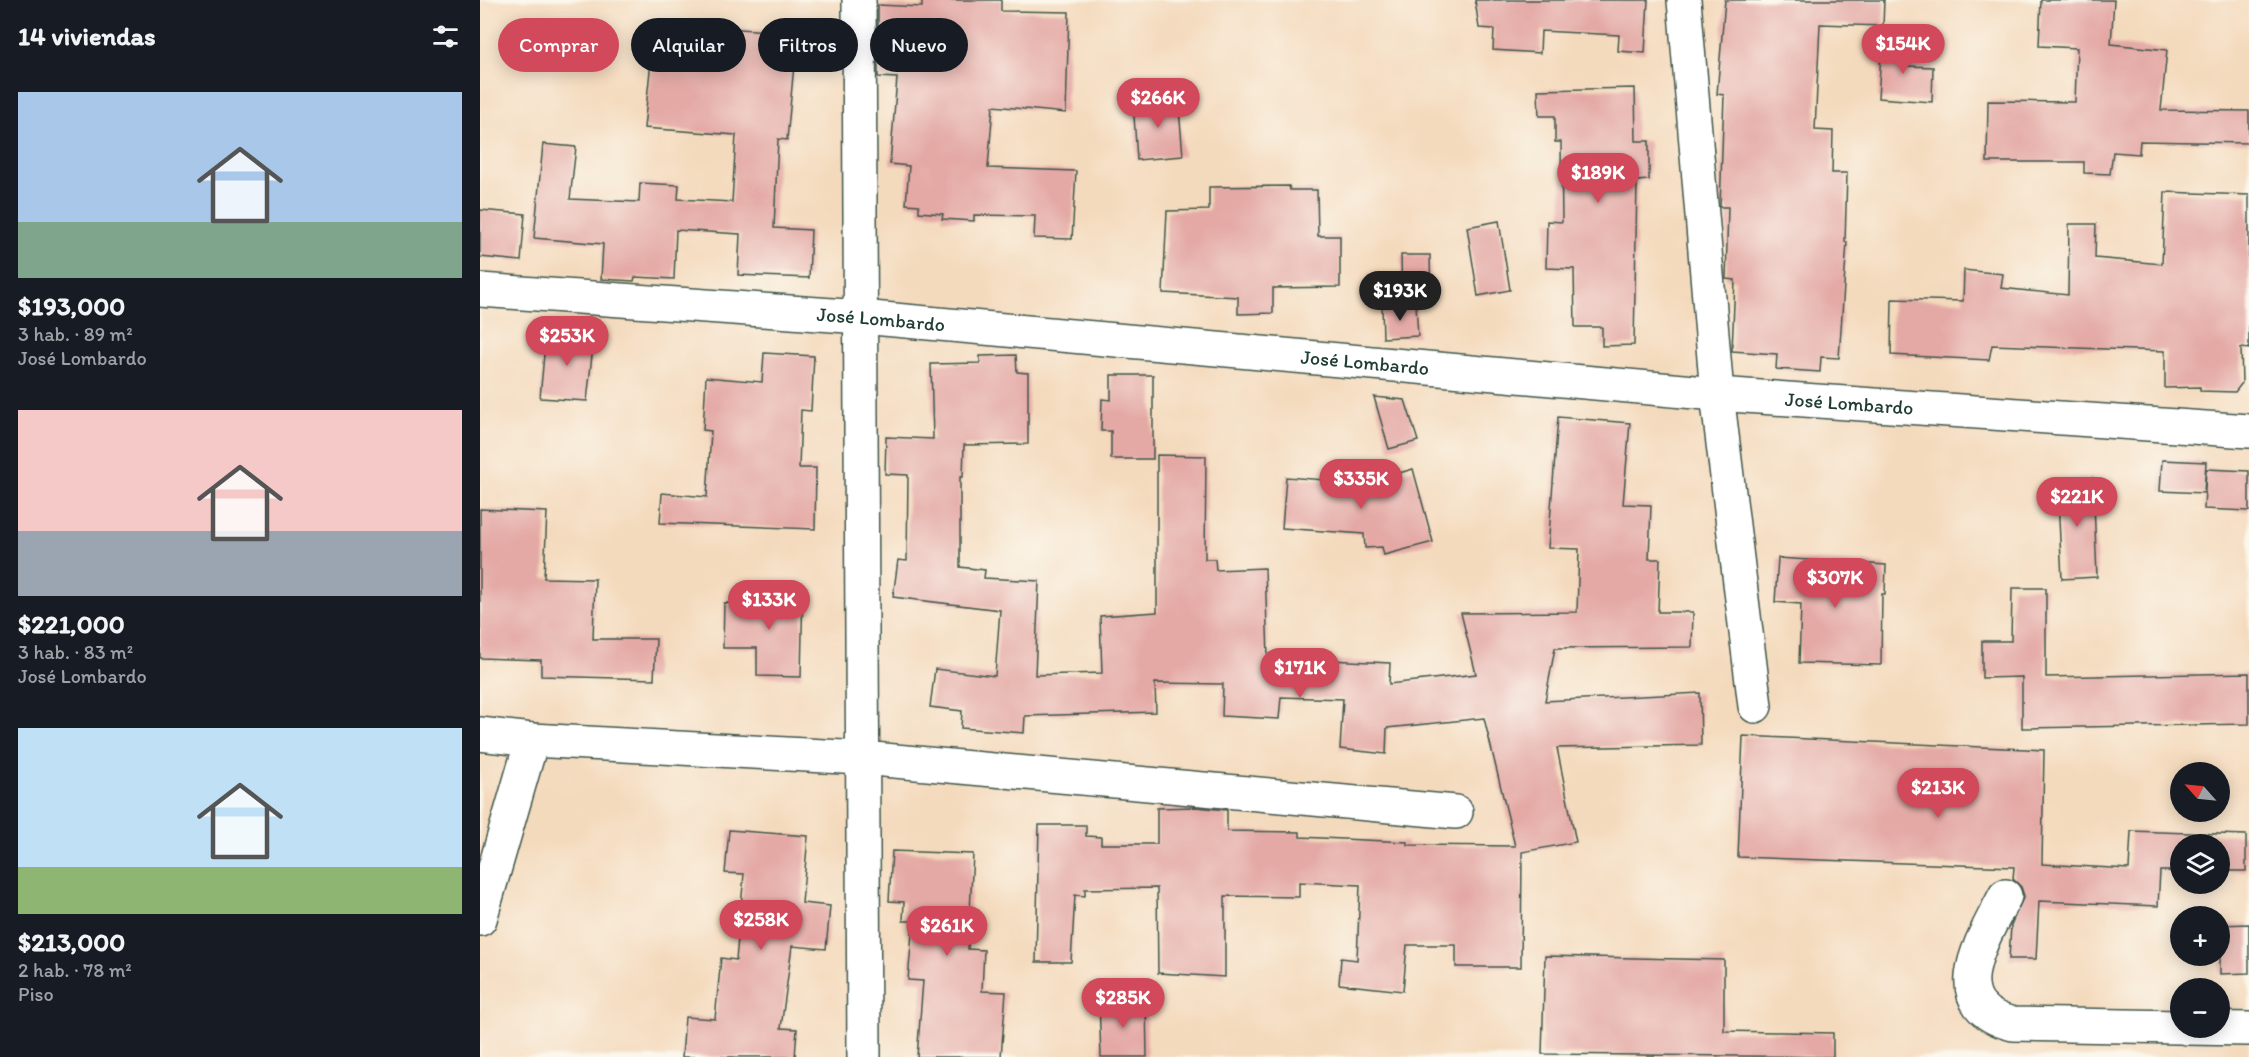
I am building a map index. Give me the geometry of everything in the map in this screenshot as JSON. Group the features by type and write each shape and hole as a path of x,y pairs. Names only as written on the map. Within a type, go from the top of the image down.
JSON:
{"street":[{"path":"859,0 864,1057"},
{"path":"1684,0 1717,394 1755,706"},
{"name":"José Lombardo","path":"480,290 861,317 1717,394 2249,431"},
{"path":"480,734 532,740 862,758 1456,812"},
{"path":"480,919 532,740"},
{"path":"2005,897 1975,956 1971,981 1975,1000 1997,1020 2013,1024 2170,1027"},
{"path":"2230,1029 2249,1029"}],"building":[{"path":"922,0 1001,0 1001,11 1069,12 1066,113 993,106 988,168 1076,171 1072,239 1034,238 1035,216 974,215 974,221 942,219 943,214 919,212 919,205 906,204 909,166 890,164 897,78 878,77 878,72 968,72 968,18 878,18 878,5 922,7"},
{"path":"1475,0 1648,0 1645,53 1618,51 1619,35 1541,31 1540,53 1493,50 1494,29 1479,28"},
{"path":"1725,0 1884,0 1883,26 1820,24 1815,130 1833,131 1832,173 1847,173 1845,242 1847,242 1839,358 1821,357 1820,372 1776,369 1777,354 1732,351 1735,280 1726,279 1728,207 1720,207 1724,95 1717,94"},
{"path":"2041,0 2114,0 2111,44 2167,50 2161,110 2249,111 2249,143 2140,141 2139,154 2113,152 2110,174 2084,173 2084,162 1987,162 1988,101 2075,102 2077,48 2039,46"},
{"path":"746,29 758,30 758,72 793,72 787,140 778,139 774,228 811,230 809,278 738,275 740,234 676,230 674,279 635,277 634,281 601,279 603,244 534,238 543,144 576,147 570,199 639,202 640,183 679,185 678,199 732,202 736,135 644,128 650,72 746,72"},
{"path":"1882,39 1908,40 1907,66 1933,67 1932,102 1878,98"},
{"path":"1635,88 1636,141 1649,141 1649,180 1637,181 1634,345 1602,346 1602,327 1575,327 1574,269 1546,268 1547,221 1562,222 1561,142 1555,142 1555,116 1539,116 1538,90"},
{"path":"1178,97 1183,156 1137,160 1133,101"},
{"path":"1289,186 1290,190 1317,190 1318,236 1340,236 1340,287 1273,288 1273,313 1238,314 1238,297 1163,293 1167,211 1209,210 1209,187"},
{"path":"2165,192 2249,195 2249,349 2241,348 2242,383 2235,392 2200,391 2200,387 2165,388 2165,351 1992,345 1989,360 1891,355 1892,299 1963,301 1964,270 2003,274 2001,288 2068,295 2069,224 2096,224 2095,258 2162,264"},
{"path":"480,210 525,214 521,261 480,257"},
{"path":"1499,221 1510,290 1478,296 1467,227"},
{"path":"1401,255 1430,255 1431,304 1402,306"},
{"path":"1416,305 1418,336 1383,338 1382,307"},
{"path":"546,333 594,337 587,401 540,398"},
{"path":"764,353 814,356 811,411 801,410 799,468 816,468 815,529 660,523 662,493 707,497 711,431 703,430 706,377 762,382"},
{"path":"1016,355 1017,372 1028,373 1028,444 964,445 963,477 960,477 960,567 985,570 984,578 1039,581 1035,675 1102,673 1100,616 1157,612 1157,455 1206,456 1205,559 1215,559 1216,570 1265,568 1268,657 1390,663 1389,684 1476,674 1461,613 1577,612 1579,549 1548,548 1558,417 1630,423 1623,504 1651,505 1649,559 1660,559 1658,612 1693,612 1692,647 1555,648 1545,701 1700,693 1701,745 1557,748 1576,842 1522,852 1521,967 1456,967 1456,945 1407,945 1403,991 1339,984 1341,958 1357,960 1360,885 1299,882 1299,897 1225,896 1225,977 1158,973 1157,888 1085,889 1085,896 1075,895 1071,962 1036,962 1039,825 1086,825 1086,836 1101,837 1101,844 1157,844 1157,808 1196,807 1227,810 1227,831 1300,832 1300,837 1407,842 1407,845 1515,846 1484,718 1387,728 1386,754 1340,749 1343,699 1281,697 1279,719 1222,716 1223,684 1155,683 1156,712 1025,716 1024,733 961,728 962,711 930,707 935,669 995,676 1000,610 893,597 898,560 907,561 908,475 885,474 886,437 933,439 931,364 980,363 980,356"},
{"path":"1111,375 1153,375 1153,459 1111,459 1111,431 1101,431 1102,399 1111,400"},
{"path":"1374,397 1405,400 1418,441 1389,449"},
{"path":"2162,460 2206,462 2204,493 2160,491"},
{"path":"1413,469 1433,542 1384,555 1382,547 1365,548 1364,534 1282,528 1286,477 1365,483"},
{"path":"2206,469 2249,471 2249,511 2204,509"},
{"path":"2093,478 2097,577 2062,579 2057,480"},
{"path":"480,509 547,512 544,578 595,579 593,639 656,639 654,679 541,676 541,660 480,658"},
{"path":"1778,558 1886,565 1885,594 1882,594 1881,665 1799,663 1801,604 1775,602"},
{"path":"770,587 803,588 801,677 757,676 757,648 723,648 724,603 769,604"},
{"path":"2012,588 2046,588 2046,677 2249,673 2249,724 2022,728 2022,677 1982,678 1982,641 2011,641"},
{"path":"1743,736 2044,750 2042,864 2129,869 2131,831 2217,834 2170,834 2170,871 2160,871 2158,906 2039,901 2036,959 2009,959 2011,925 2024,896 2021,887 2013,879 2014,867 1738,857"},
{"path":"729,830 808,836 802,903 830,906 826,949 792,946 781,1028 797,1029 795,1057 682,1057 685,1017 715,1019 721,958 736,960 744,874 725,873"},
{"path":"2230,834 2246,835 2246,871 2230,871"},
{"path":"892,851 973,854 968,949 984,950 982,991 1006,992 1001,1057 917,1057 923,981 908,980 913,921 903,921 904,902 889,901"},
{"path":"2249,924 2249,973 2220,974 2220,966 2230,966 2230,925"},
{"path":"1545,956 1724,960 1724,1031 1833,1033 1833,1057 1542,1054"},
{"path":"1146,1000 1147,1057 1101,1057 1099,1001"}]}
